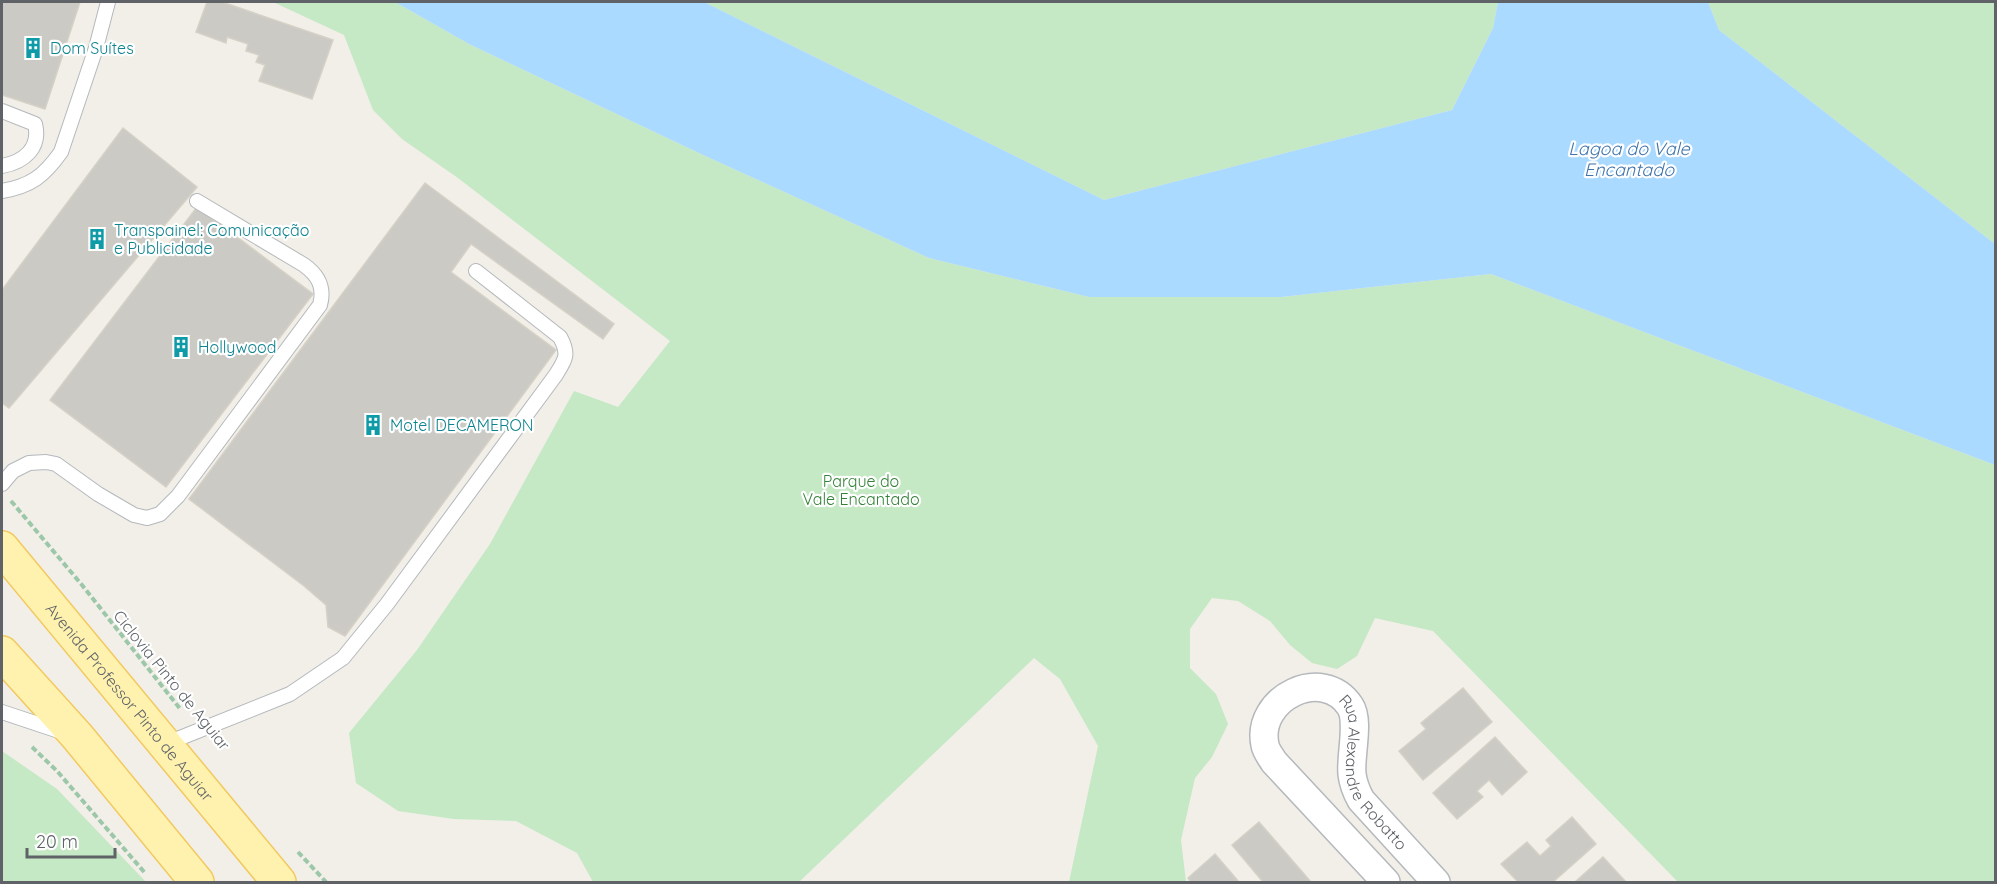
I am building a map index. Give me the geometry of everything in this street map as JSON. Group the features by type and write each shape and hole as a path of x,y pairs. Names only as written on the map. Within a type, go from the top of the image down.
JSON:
{"main road":[{"name":"Avenida Professor Pinto de Aguiar","path":"2,548 279,882"},
{"path":"2,653 77,736 197,882"}],"street":[{"name":"Rua Alexandre Robatto","path":"1386,882 1274,762 1265,747 1264,729 1270,712 1281,700 1296,691 1312,687 1328,690 1343,698 1352,708 1353,785 1361,800 1437,882"}],"lane":[{"path":"2,191 16,189 35,181 51,166 61,152 96,48 108,2"},
{"path":"2,111 30,120 35,124 37,130 33,149 24,158 2,166"},
{"path":"2,484 13,471 29,463 56,464 98,494 134,515 147,518 160,514 178,496 320,305 323,296 321,284 315,273 197,201"},
{"path":"165,744 290,694 343,658 387,604 565,361 567,349 560,337 476,272"},
{"path":"2,712 77,736"}],"path":[{"name":"Ciclovia Pinto de Aguiar","path":"9,499 82,585 198,731"},
{"path":"26,740 57,771 146,874"},
{"path":"295,848 326,882"}],"green space":[{"name":"Parque do Vale Encantado","path":"273,2 395,2 469,44 701,154 929,258 1089,297 1281,297 1491,274 1995,465 1995,882 1678,882 1433,631 1375,618 1357,656 1337,669 1312,663 1290,645 1270,621 1238,601 1212,598 1190,629 1190,668 1216,694 1228,724 1212,757 1195,778 1181,840 1186,882 1069,882 1098,746 1060,679 1034,658 799,882 593,882 577,853 516,821 454,819 398,811 356,783 349,733 417,650 490,544 574,391 618,407 670,341 458,178 402,139 373,110 344,35"},
{"path":"704,2 1498,2 1493,28 1452,110 1104,200"},
{"path":"1708,2 1995,2 1995,244 1719,30"},
{"path":"2,751 57,789 146,882 2,882"}],"water":[{"name":"Lagoa do Vale Encantado","path":"395,2 704,2 1104,200 1452,110 1493,28 1498,2 1708,2 1719,30 1995,244 1995,465 1491,274 1281,297 1089,297 929,258 701,154 469,44"}],"building":[{"name":"Dom Suítes","path":"2,2 80,2 45,109 2,95"},
{"path":"207,2 222,2 333,40 312,99 259,81 265,65 256,62 259,55 246,51 248,44 227,37 226,43 196,32"},
{"name":"Transpainel: Comunicação e Publicidade","path":"123,128 197,187 9,408 2,403 2,290"},
{"name":"Motel DECAMERON","path":"425,183 614,324 603,339 471,244 451,272 556,350 345,636 328,627 326,605 189,499"},
{"name":"Hollywood","path":"197,207 313,294 166,487 50,400"},
{"path":"1463,688 1492,722 1423,780 1399,751 1426,729 1421,723"},
{"path":"1495,737 1527,772 1502,795 1489,780 1477,791 1483,797 1457,819 1433,793"},
{"path":"1572,817 1596,844 1553,882 1518,882 1501,864 1527,842 1540,856 1551,846 1546,840"},
{"path":"1259,822 1311,882 1263,882 1232,845"},
{"path":"1215,854 1239,882 1191,882 1188,878"},
{"path":"1603,857 1626,882 1575,882"}],"place":[{"name":"Dom Suítes","path":"33,48"},
{"name":"Transpainel: Comunicação e Publicidade","path":"97,239"},
{"name":"Hollywood","path":"181,347"},
{"name":"Motel DECAMERON","path":"373,425"}]}
